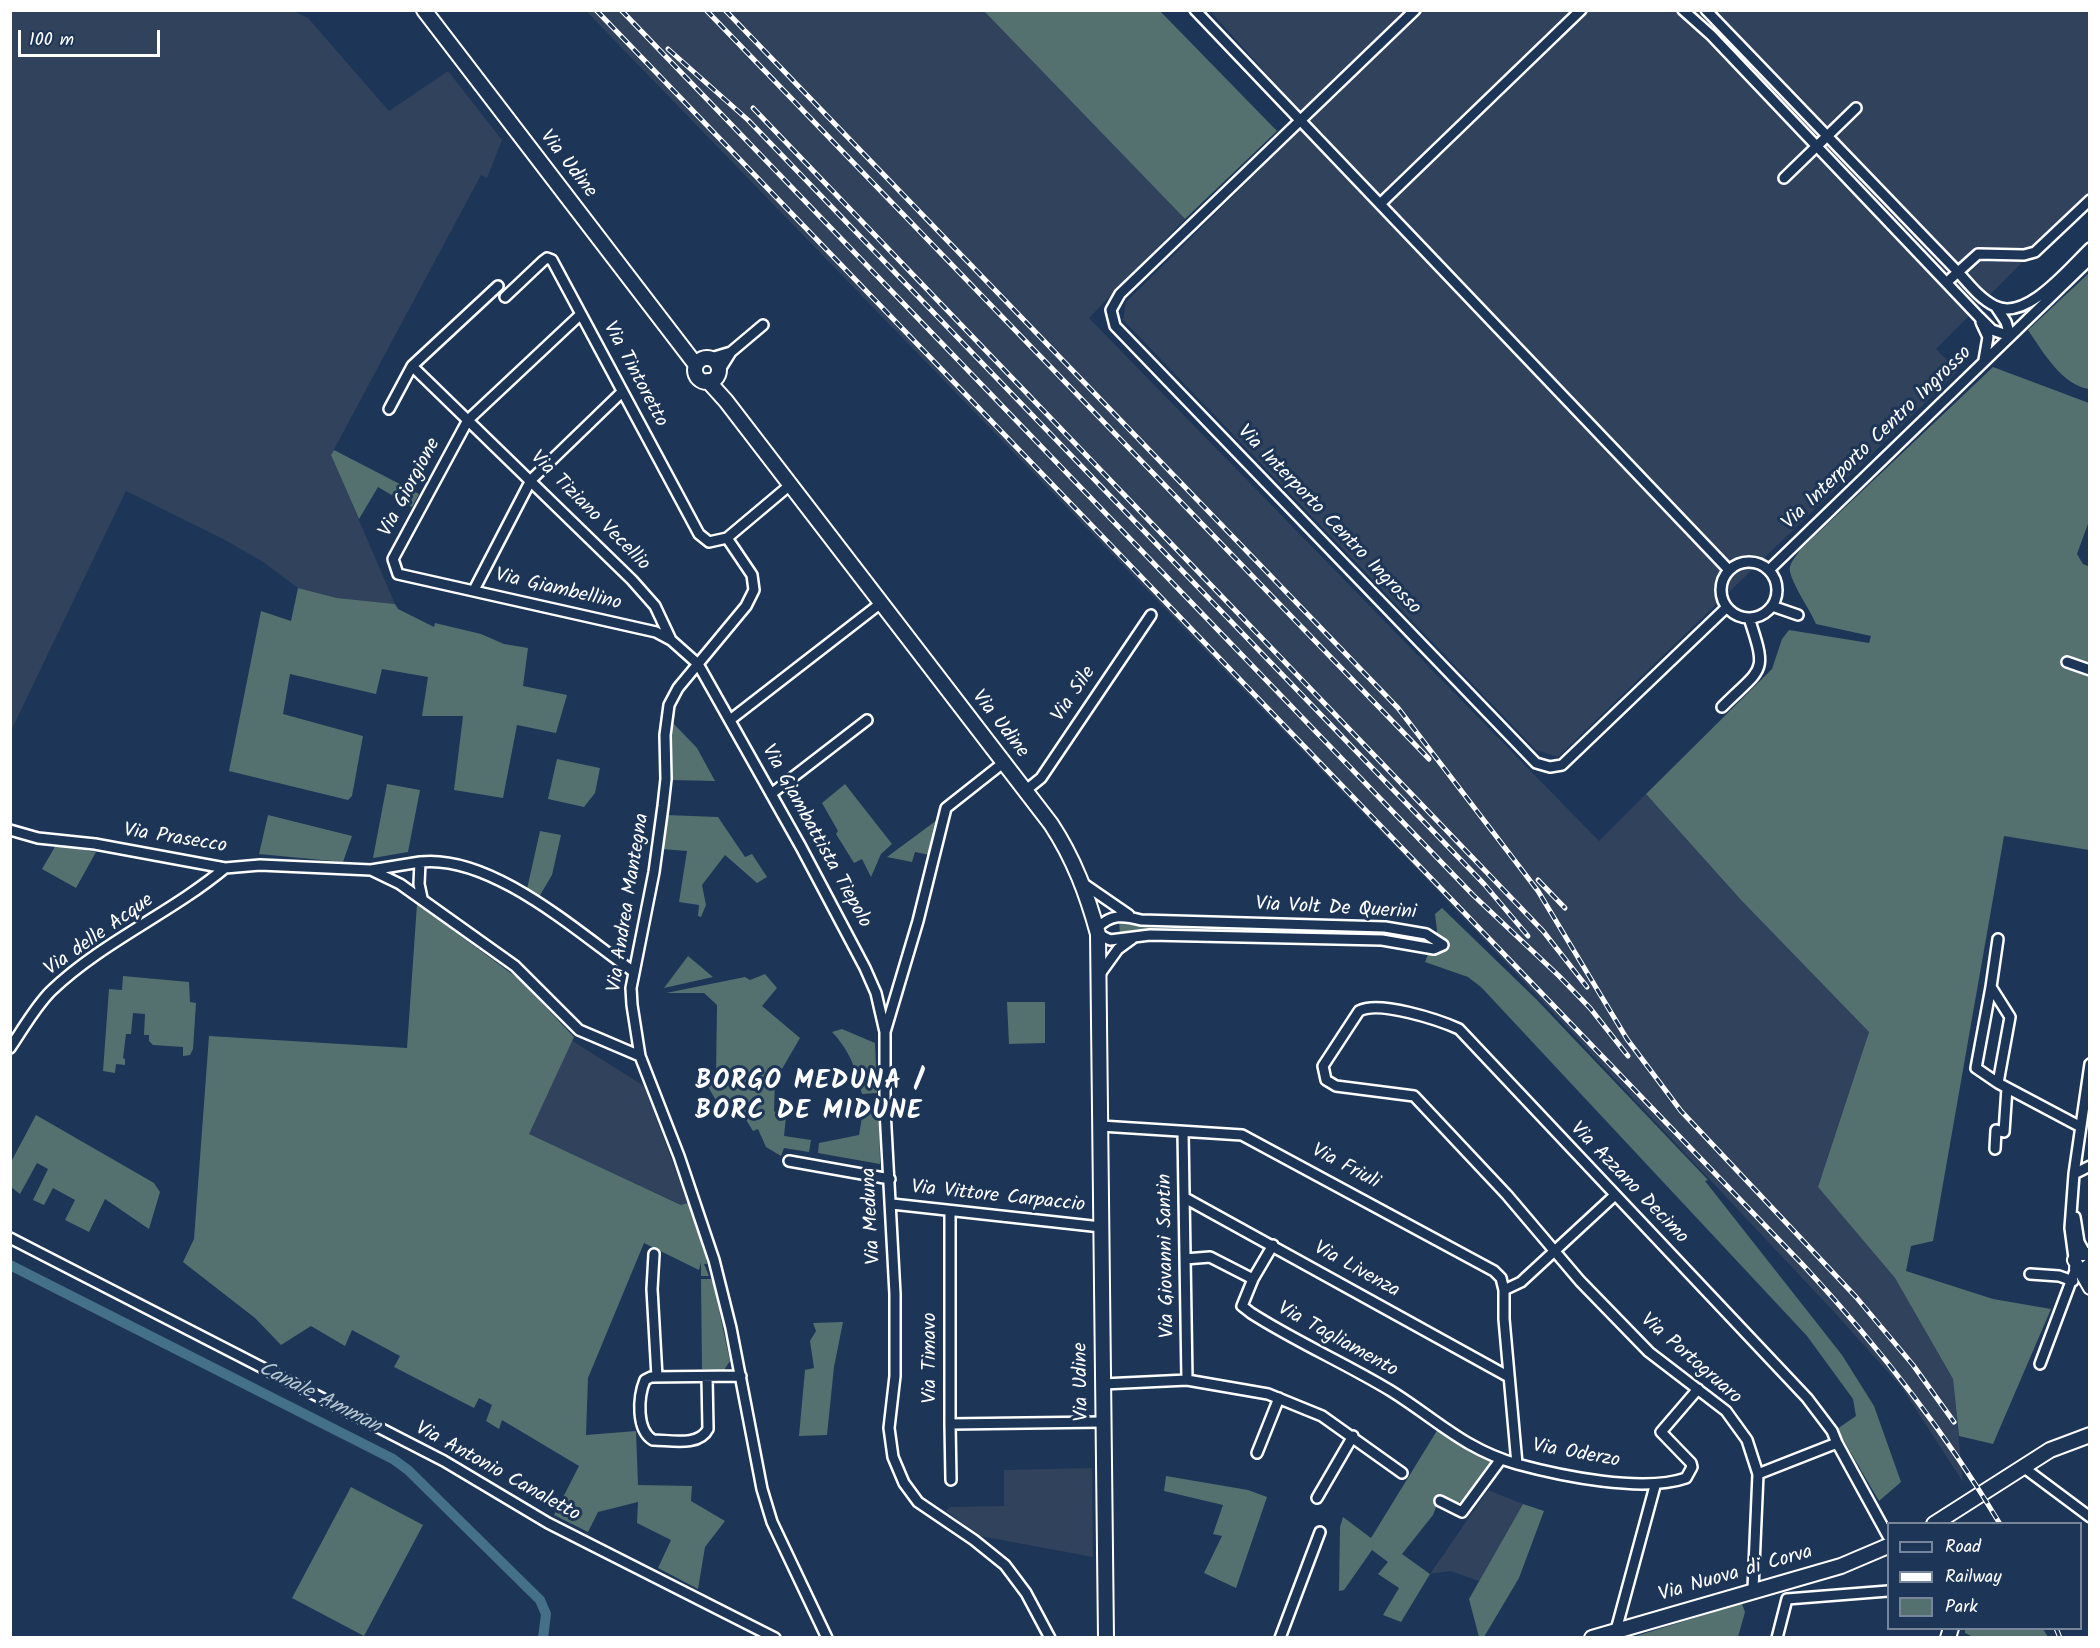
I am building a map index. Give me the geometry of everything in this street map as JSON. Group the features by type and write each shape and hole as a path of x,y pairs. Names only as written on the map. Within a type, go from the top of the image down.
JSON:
{"main road":[{"name":"Via Udine","path":"424,10 680,342 703,361"},
{"path":"703,361 717,362 715,376 698,376 703,361"},
{"name":"Via Udine","path":"715,376 726,401 1069,851 1084,884 1097,931 1099,976 1106,1638"},
{"path":"1942,1522 2005,1473 2023,1467 2050,1450 2090,1435"},
{"name":"Via Nuova di Corva","path":"1592,1638 1623,1632 1753,1589 1841,1566 1887,1546"}],"street":[{"path":"1194,10 1728,569"},
{"name":"Via Interporto Centro Ingrosso","path":"1415,10 1120,294 1111,310 1115,326 1536,763 1550,767 1562,765 1726,607"},
{"path":"1380,204 1581,10"},
{"path":"1683,10 1711,35 1992,330 2010,336"},
{"path":"1706,10 1826,137 1957,271 1996,307 2006,322 2010,336"},
{"path":"1784,178 1856,108"},
{"path":"1947,282 1978,254 2024,255 2035,252 2090,200"},
{"path":"1996,307 2020,309 2033,301 2090,248"},
{"name":"Via Tintoretto","path":"505,297 547,258 556,266 699,534 709,542 727,538"},
{"name":"Via Interporto Centro Ingrosso","path":"1770,569 2090,260"},
{"path":"389,409 412,366 498,286"},
{"name":"Via Giorgione","path":"398,574 393,559 468,420 581,314"},
{"path":"1979,317 1988,337 1984,362"},
{"path":"715,376 731,352 763,325"},
{"path":"703,361 731,352"},
{"path":"412,366 468,420"},
{"path":"474,590 531,480 622,392"},
{"name":"Via Tiziano Vecellio","path":"468,420 531,480 655,606 671,640"},
{"path":"727,538 790,485"},
{"name":"Via Andrea Mantegna","path":"727,538 752,575 754,590 746,606 678,688 669,705 665,735 666,779 663,806 654,872 631,988 632,1005 640,1056 679,1156 714,1260 741,1376 762,1489 772,1522 827,1638"},
{"path":"1743,562 1753,562 1770,569 1777,588 1773,606 1766,613 1749,618 1740,617 1726,607 1720,588 1728,569 1743,562"},
{"name":"Via Giambellino","path":"398,574 656,632 671,640 698,664"},
{"path":"730,720 880,603"},
{"path":"1773,606 1798,615"},
{"name":"Via Sile","path":"1025,791 1041,778 1151,615"},
{"path":"1722,707 1760,669 1761,656 1749,618"},
{"path":"2067,662 2090,670"},
{"name":"Via Giambattista Tiepolo","path":"698,664 866,968 876,993 885,1032"},
{"path":"771,794 867,720"},
{"name":"Via Meduna","path":"1003,763 946,808 918,921 885,1032 885,1110 892,1204 895,1376 889,1428 897,1470 918,1502 975,1540 1005,1565 1026,1593 1050,1638"},
{"name":"Via Prasecco","path":"10,830 38,838 95,844 225,868 260,865 371,870 438,860 490,875 518,889 634,972"},
{"path":"420,862 419,884 422,898"},
{"name":"Via delle Acque","path":"10,1048 42,1001 77,969 183,901 225,868"},
{"name":"Via Prasecco","path":"371,870 392,879 422,898 515,966 579,1030 640,1056"},
{"name":"Via Volt De Querini","path":"1084,884 1114,908 1133,918"},
{"name":"Via Volt De Querini","path":"1122,915 1133,918 1338,926 1385,927 1416,932 1426,934 1443,945 1434,949 1382,940 1139,936 1110,940 1097,931 1112,917 1122,915"},
{"path":"1338,926 1338,939"},
{"path":"1099,976 1118,950 1139,936"},
{"path":"1998,939 1976,1068 1998,1083 2079,1126"},
{"path":"1991,987 2010,1017 1998,1083"},
{"name":"Via Azzano Decimo","path":"1359,1011 1369,1007 1409,1013 1459,1029 1813,1406 1837,1443 1887,1534"},
{"name":"Via Portogruaro","path":"1359,1011 1323,1066 1326,1080 1336,1086 1414,1096 1507,1195 1553,1251 1649,1352 1726,1411 1747,1440 1758,1474 1753,1589"},
{"path":"2090,1064 2079,1126 2073,1197 2076,1230 2086,1262 2090,1288"},
{"path":"1995,1149 1996,1130 2004,1132 2007,1088"},
{"name":"Via Friuli","path":"1101,1126 1242,1135 1486,1265 1501,1278 1504,1290"},
{"name":"Via Giovanni Santin","path":"1183,1132 1187,1380"},
{"path":"789,1161 890,1179"},
{"path":"2074,1174 2090,1166"},
{"path":"1504,1290 1521,1282 1614,1196"},
{"name":"Via Livenza","path":"1185,1197 1509,1377"},
{"name":"Via Vittore Carpaccio","path":"892,1204 1101,1227"},
{"name":"Via Timavo","path":"950,1211 950,1424 1103,1422"},
{"name":"Via Antonio Canaletto","path":"10,1238 464,1472 548,1524 775,1638"},
{"path":"1185,1259 1210,1257 1253,1279 1273,1245"},
{"path":"654,1254 652,1288 657,1377"},
{"path":"2040,1364 2073,1281 2086,1262"},
{"path":"2030,1274 2059,1276 2073,1281"},
{"name":"Via Tagliamento","path":"1253,1279 1242,1306 1251,1313 1392,1392 1470,1446 1517,1464"},
{"name":"Via Oderzo","path":"1504,1290 1517,1464 1551,1473 1655,1486 1686,1478 1692,1467 1661,1432 1698,1389"},
{"path":"707,1377 708,1429 700,1438 694,1440 653,1440 642,1428 641,1389 645,1380 657,1377 741,1376"},
{"path":"1103,1384 1187,1380 1279,1398 1322,1416 1402,1473"},
{"path":"1257,1453 1279,1398"},
{"path":"950,1424 951,1480"},
{"path":"1317,1498 1353,1436"},
{"path":"1758,1474 1837,1443"},
{"path":"1440,1502 1462,1512 1501,1459"},
{"path":"2023,1467 2090,1517"},
{"path":"1623,1632 1655,1486"},
{"path":"1280,1638 1320,1532"},
{"path":"1777,1638 1787,1599 1887,1592"}],"shaded area":[{"path":"11,11 293,11 308,18 389,111 448,71 502,140 487,178 481,175 331,455 395,604 337,598 298,588 263,562 225,540 126,491 11,731"},
{"path":"586,11 984,11 1185,219 1089,318 1599,841 1646,794 1741,900 1869,1032 1818,1187 1895,1278 1953,1379 1963,1482 1902,1388 1836,1314 1444,897"},
{"path":"1210,11 2089,11 2089,195 1936,349 1958,371 1558,757 1536,750 1123,320 1126,302 1309,121"},
{"path":"571,1040 644,1086 688,1203 682,1205 528,1134"},
{"path":"1092,1468 1093,1557 980,1536 946,1511 950,1507 1004,1506 1004,1470"},
{"path":"1488,1490 1523,1504 1479,1581 1450,1571 1430,1574"}],"green space":[{"path":"984,11 1160,11 1277,131 1185,219"},
{"path":"2089,273 2089,389 2070,381 2062,374 2028,330"},
{"path":"1993,367 2089,403 2089,521 2077,554 2083,564 2090,567 2089,850 2004,836 1933,1241 1911,1246 1906,1271 1993,1299 2051,1309 1993,1444 1959,1436 1953,1379 1895,1278 1818,1187 1869,1032 1741,900 1646,794 1772,669 1782,639 1789,630 1869,643 1871,636 1816,624 1792,578 1790,567 1800,550"},
{"path":"334,450 419,494 412,507 378,487 359,519 331,455"},
{"path":"298,588 337,598 395,604 398,609 434,627 435,623 481,634 504,644 528,648 523,686 567,695 556,733 517,725 503,798 454,790 463,716 422,716 428,677 382,669 376,694 290,674 283,714 363,736 352,796 348,800 229,771 261,611 291,621"},
{"path":"672,722 697,748 715,781 671,780"},
{"path":"557,759 600,768 595,793 584,807 548,799"},
{"path":"387,784 420,790 408,852 373,858"},
{"path":"845,784 892,844 881,854 871,877 862,859 854,863 836,834 838,831 822,803"},
{"path":"268,815 352,836 343,862 259,854"},
{"path":"666,815 718,817 745,857 752,854 767,877 757,883 725,855 702,885 706,905 701,917 698,916 699,905 679,902 687,851 662,849"},
{"path":"937,820 930,855 915,852 912,862 887,857"},
{"path":"540,831 561,835 552,875 539,897 527,889"},
{"path":"56,845 96,852 76,888 42,869"},
{"path":"417,904 519,979 574,1037 529,1134 681,1205 688,1203 695,1217 704,1248 707,1264 704,1264 709,1276 701,1276 701,1262 699,1270 644,1243 588,1378 586,1435 636,1431 638,1485 692,1486 691,1501 725,1521 705,1547 698,1589 658,1568 671,1540 637,1523 638,1502 598,1512 588,1532 554,1515 579,1466 502,1420 499,1429 486,1421 492,1405 479,1398 474,1408 394,1367 400,1356 352,1330 345,1346 311,1326 281,1345 255,1318 183,1262 194,1239 209,1036 407,1048"},
{"path":"1442,908 1536,999 1708,1180 1705,1181 1842,1355 1874,1406 1901,1482 1879,1501 1837,1429 1856,1416 1853,1399 1807,1336 1481,987 1468,977 1425,962 1437,931 1435,914"},
{"path":"1119,920 1151,927 1331,933 1147,929 1120,935"},
{"path":"688,956 713,977 664,988"},
{"path":"765,974 777,988 762,1006 800,1038 775,1081 774,1111 781,1117 786,1117 784,1136 811,1140 809,1152 784,1148 781,1156 766,1147 758,1129 753,1131 743,1115 719,1106 706,1083 716,1078 717,1005 704,993 666,993 745,977 750,980"},
{"path":"123,976 189,982 190,1002 196,1003 193,1049 190,1055 183,1056 183,1047 153,1045 149,1041 149,1035 144,1035 145,1014 133,1013 131,1034 126,1034 123,1058 125,1065 116,1064 115,1073 103,1071 109,989 122,990"},
{"path":"1007,1002 1045,1002 1045,1043 1009,1044"},
{"path":"842,1029 875,1043 877,1093 862,1094 852,1061 832,1032"},
{"path":"879,1103 880,1164 818,1153 819,1143 859,1135 864,1105"},
{"path":"36,1115 154,1183 160,1192 149,1229 105,1199 89,1232 65,1220 75,1200 53,1188 44,1205 33,1200 48,1169 37,1163 20,1194 11,1187 11,1162"},
{"path":"701,1279 711,1279 713,1282 730,1361 724,1370 702,1369"},
{"path":"843,1322 834,1367 827,1435 799,1436 805,1370 814,1368 810,1341 816,1331 813,1323"},
{"path":"1438,1429 1490,1461 1490,1467 1464,1501 1456,1503 1441,1494 1433,1515 1402,1554 1430,1574 1401,1622 1383,1615 1399,1588 1378,1574 1388,1562 1372,1550 1344,1590 1339,1591 1340,1527 1343,1517 1371,1538"},
{"path":"1166,1476 1248,1490 1267,1497 1236,1588 1204,1573 1222,1536 1213,1534 1223,1505 1164,1491"},
{"path":"351,1487 423,1525 364,1636 292,1598"},
{"path":"1523,1504 1544,1511 1519,1578 1484,1637 1479,1637 1469,1599"},
{"path":"1742,1604 1745,1612 1738,1637 1633,1637"},
{"path":"1965,1630 2044,1630 2048,1637 1973,1637 1965,1633"}],"waterway":[{"name":"Canale Amman","path":"10,1265 393,1459 408,1470 540,1600 546,1614 543,1638"}],"railway":[{"path":"596,10 1804,1266 1909,1390 1956,1455 1999,1522"},
{"path":"621,10 1473,895 1590,1008 1628,1056"},
{"path":"706,10 1429,759"},
{"path":"725,10 1398,708 1538,891 1627,1039 1681,1111 1856,1297 1913,1365 1954,1422"},
{"path":"668,49 748,120 1484,884 1528,936"},
{"path":"753,108 1543,931 1587,987"},
{"path":"1538,880 1565,908"},
{"path":"2057,1630 2060,1638"}],"district":[{"name":"BORGO MEDUNA / BORC DE MIDUNE","path":"809,1099"}]}
